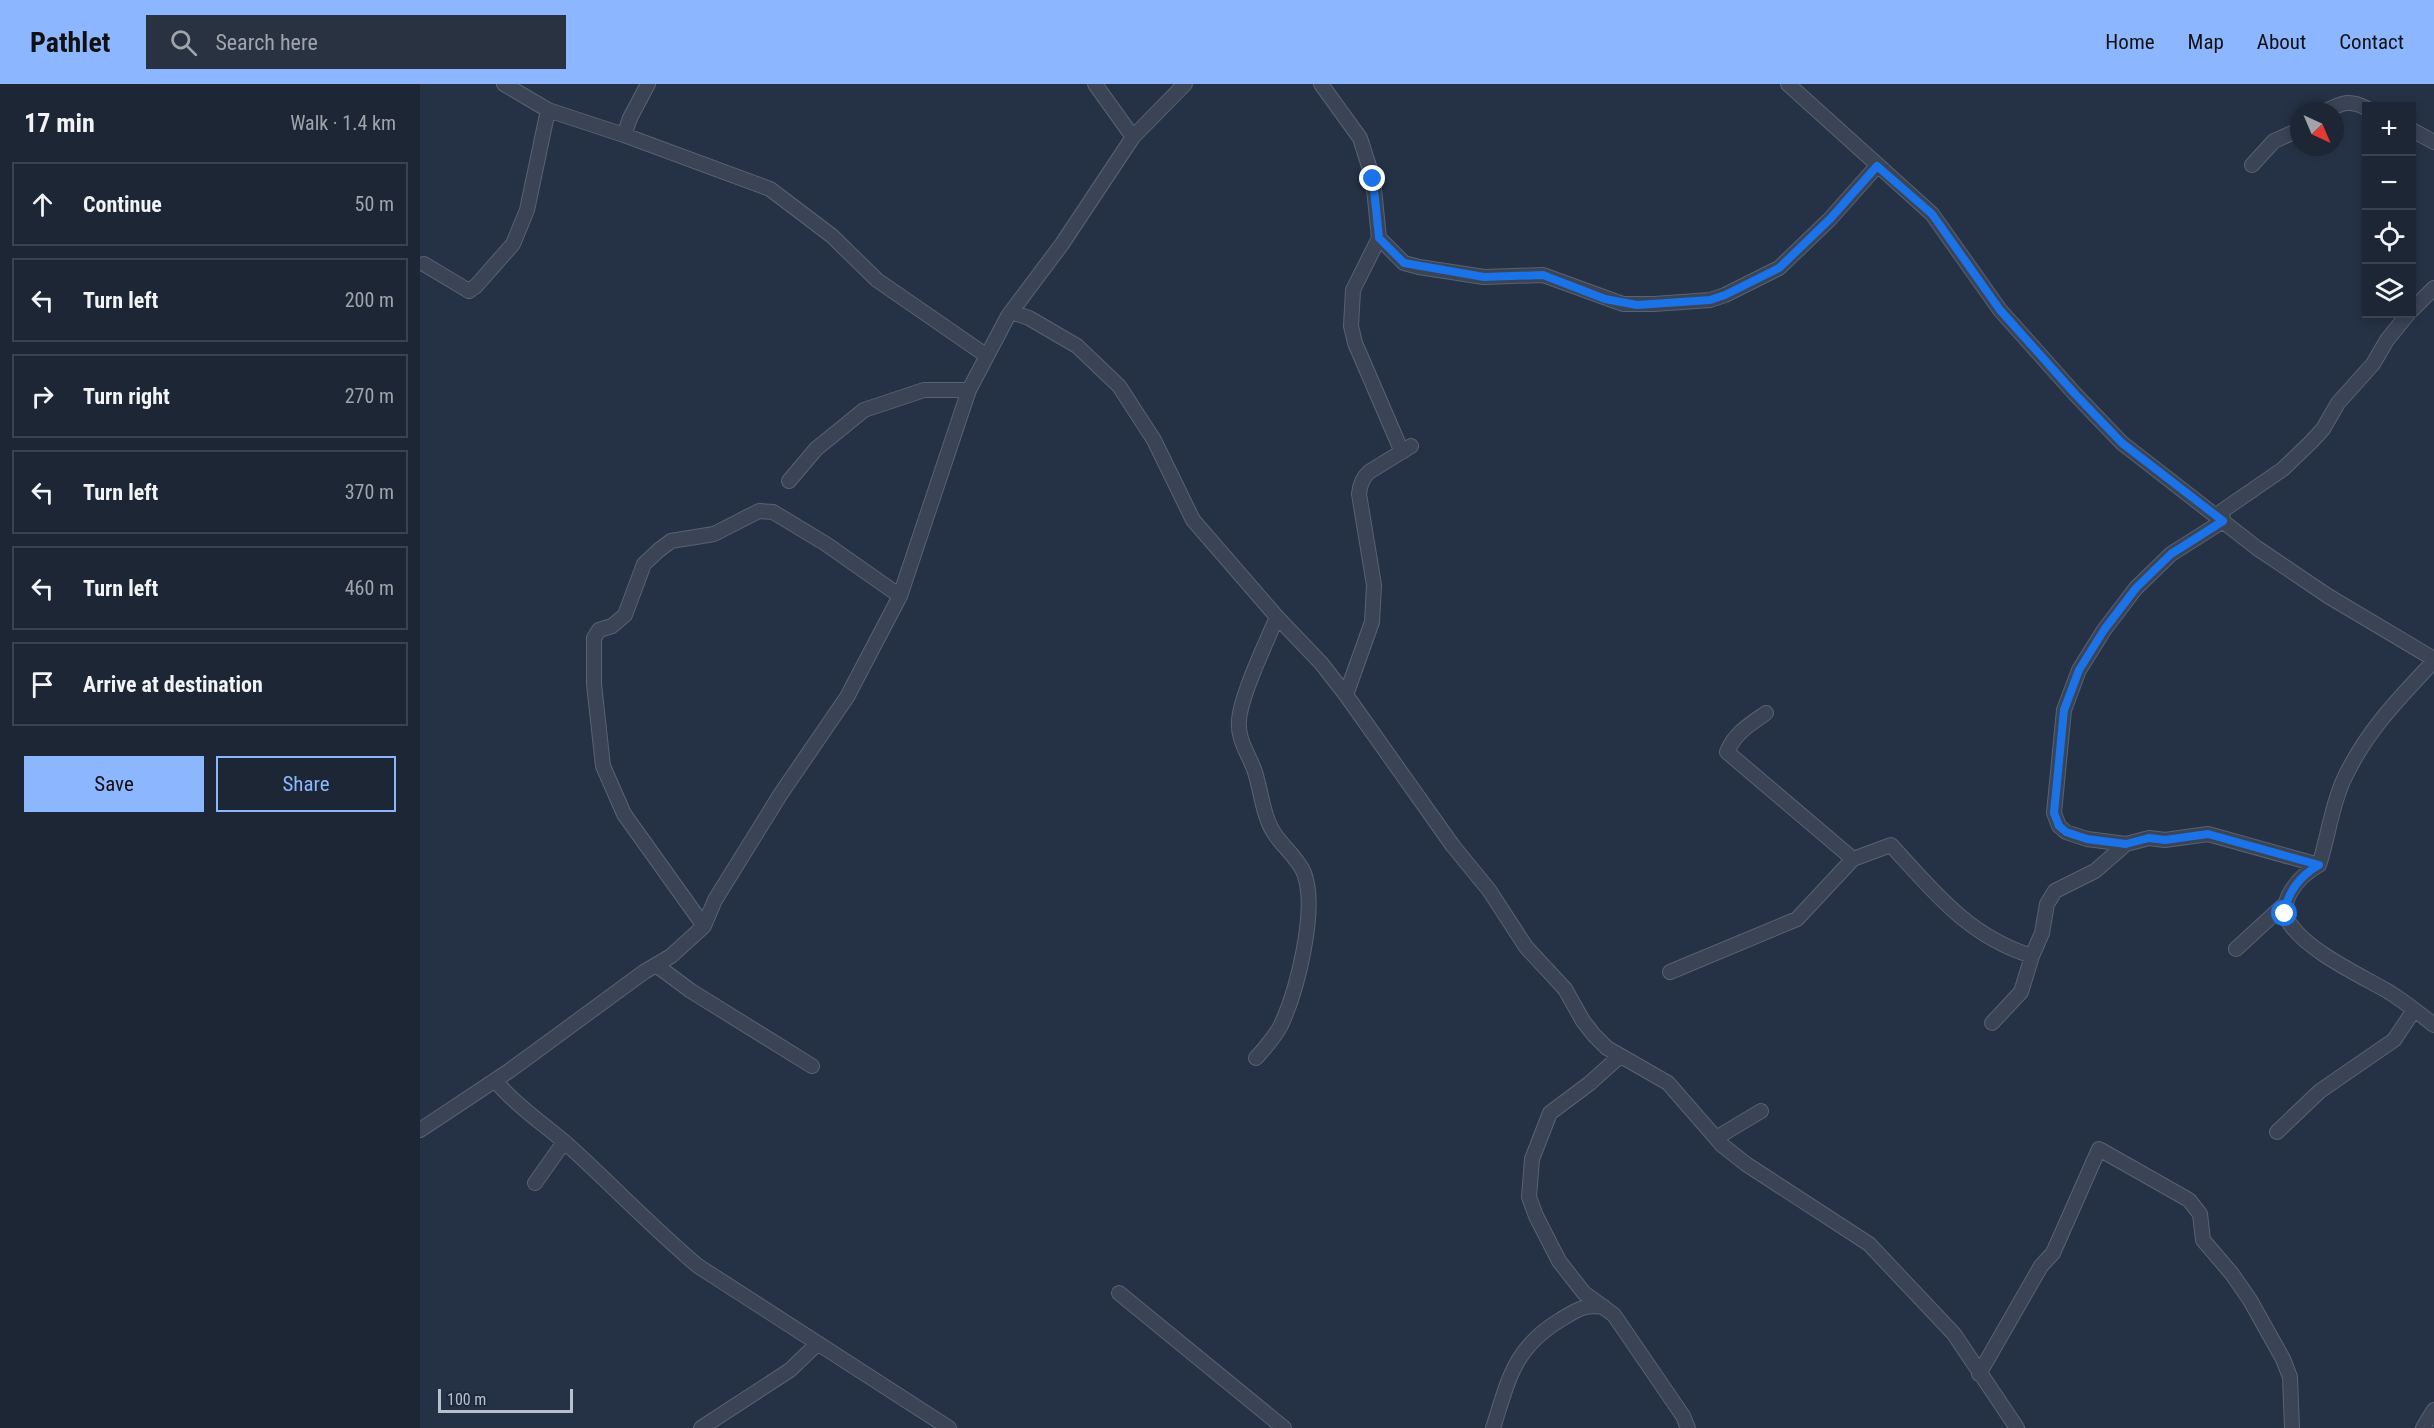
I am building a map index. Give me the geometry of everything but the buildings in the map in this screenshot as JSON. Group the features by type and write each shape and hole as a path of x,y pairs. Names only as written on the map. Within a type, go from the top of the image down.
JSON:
{"street":[{"path":"504,84 548,110 624,135 770,189 832,236 877,280 987,356"},
{"path":"624,135 630,118 648,84"},
{"path":"1095,84 1133,137"},
{"path":"420,1130 509,1071 671,956 704,926 715,900 780,795 846,697 900,596 969,390 1011,312 1062,244 1133,137 1185,84"},
{"path":"1321,84 1360,138 1373,179 1379,238 1353,290 1352,326 1355,343 1407,449 1369,472 1364,476 1360,485 1359,494 1374,585 1372,622 1346,695"},
{"path":"1788,84 1932,214 2000,310 2122,443 2257,548 2328,596 2434,660 2385,712 2356,757 2343,782 2332,812 2328,837 2319,865 2307,872 2292,890 2285,904 2236,949"},
{"path":"2344,103 2354,101 2362,105"},
{"path":"423,264 469,291 513,244 527,210 548,110"},
{"path":"2416,132 2434,142"},
{"path":"2252,165 2274,141 2290,134"},
{"path":"1379,238 1404,263 1419,267 1484,277 1543,275 1623,304 1710,300 1779,268 1830,219 1877,166"},
{"path":"2416,306 2434,288"},
{"path":"1011,312 1029,318 1077,345 1119,386 1154,440 1193,520 1277,617 1321,663 1346,695 1453,846 1489,890 1526,947 1565,989 1583,1021 1594,1035 1607,1048 1668,1083 1716,1138 1746,1164 1869,1244 1954,1334 2017,1428"},
{"path":"2223,521 2222,511 2283,469 2317,436 2338,404 2373,364 2387,340 2405,318"},
{"path":"789,481 816,449 864,410 924,390 969,390"},
{"path":"704,926 624,814 613,794 603,766 594,684 594,638 599,630 612,626 625,615 644,564 659,550 671,541 714,534 759,511 773,512 792,523 900,596"},
{"path":"2223,521 2171,554 2136,588 2104,630 2079,670 2064,710 2054,813 2059,826 2066,832 2087,839 2126,844 2149,838 2165,840 2208,834 2319,865"},
{"path":"1256,1058 1280,1028 1287,1010 1301,964 1307,920 1308,890 1304,873 1273,832 1254,771 1239,737 1239,719 1247,692 1277,617"},
{"path":"1766,714 1744,728 1733,739 1727,752 1853,859"},
{"path":"1992,1023 2021,992 2042,933 2048,903 2055,891 2095,872 2126,844"},
{"path":"1670,972 1797,919 1853,859 1891,845 1951,910 1969,925 2013,950 2032,956"},
{"path":"2285,904 2285,914 2290,925 2300,935 2327,956 2391,993 2434,1025"},
{"path":"656,965 691,991 812,1066"},
{"path":"2277,1132 2320,1090 2394,1040 2414,1010"},
{"path":"1620,1056 1590,1083 1569,1096 1550,1113 1532,1158 1529,1197 1559,1261 1592,1302 1614,1315 1683,1416 1688,1428"},
{"path":"500,1086 509,1071"},
{"path":"480,1089 500,1086"},
{"path":"500,1086 698,1266 950,1428"},
{"path":"1716,1138 1761,1111"},
{"path":"535,1184 564,1142"},
{"path":"1979,1374 2041,1266 2053,1253 2099,1149 2189,1200 2200,1214 2203,1240 2232,1274 2250,1300 2283,1359 2290,1377 2292,1428"},
{"path":"1119,1293 1284,1428"},
{"path":"1493,1428 1502,1395 1514,1365 1526,1347 1551,1325 1592,1302"},
{"path":"701,1428 790,1370 818,1343"},
{"path":"2423,1428 2434,1410"}],"route":[{"path":"1373,179 1379,238 1404,263 1484,277 1543,275 1605,299 1637,305 1710,300 1741,288 1779,268 1830,219 1838,207 1877,166 1932,214 2000,310 2122,443 2223,521 2171,554 2136,588 2104,630 2079,670 2064,710 2054,813 2059,826 2066,832 2087,839 2126,844 2149,838 2165,840 2196,835 2217,835 2319,865 2307,872 2292,890 2285,904 2285,914"}]}
